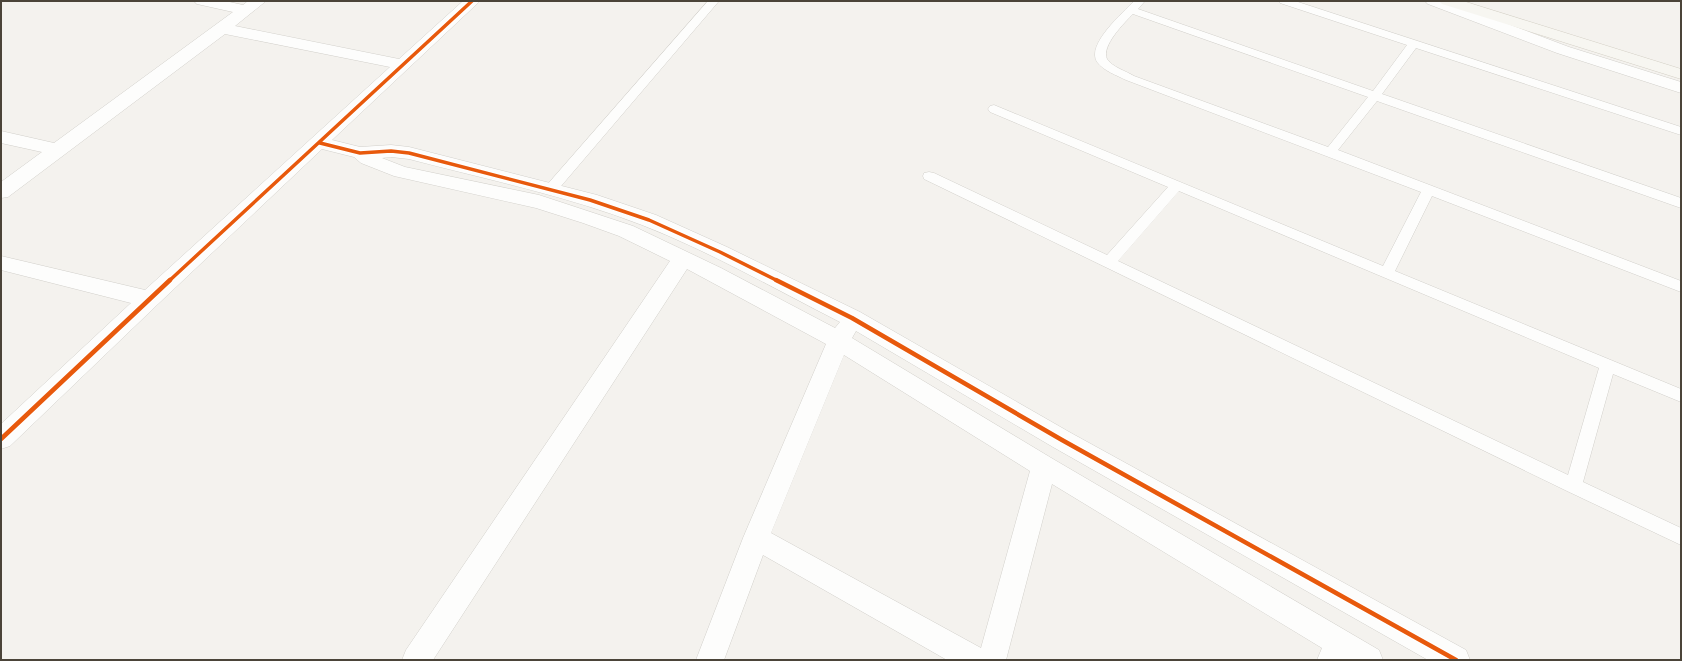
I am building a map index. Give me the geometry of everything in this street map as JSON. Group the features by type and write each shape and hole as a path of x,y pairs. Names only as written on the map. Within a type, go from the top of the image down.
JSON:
{"street":[{"path":"202,1 252,5"},
{"path":"1,440 149,299 320,143 472,1"},
{"path":"1433,1 1564,50 1681,88"},
{"path":"1447,1 1681,74"},
{"path":"1,192 252,5"},
{"path":"221,28 403,65"},
{"path":"1,137 58,150"},
{"path":"320,143 360,153 391,151 409,153 551,189 590,200 648,220 720,252 852,318 1069,443 1456,660"},
{"path":"360,153 368,159 401,172 539,202 590,218 626,231 683,258 839,341 1044,467 1335,651 1369,660"},
{"path":"416,660 683,258"},
{"path":"1,263 149,299"},
{"path":"710,660 756,538 839,341 852,318"},
{"path":"992,660 1044,467"},
{"path":"756,538 975,660"}],"lane":[{"path":"551,189 714,1"},
{"path":"1284,1 1681,131"},
{"path":"1681,203 1375,96 1136,6 1104,40 1100,50 1101,59 1110,68 1130,78 1330,152 1681,287"},
{"path":"1330,152 1375,96 1413,44"},
{"path":"994,109 1681,396"},
{"path":"929,176 1681,537"},
{"path":"1109,262 1176,186"},
{"path":"1387,273 1428,190"},
{"path":"1573,486 1608,365"}],"cycle path":[{"path":"1,439 149,299 472,1"},
{"path":"320,143 360,153 391,151 409,153 590,200 649,220 720,252 852,318 1062,440 1456,660"}]}
